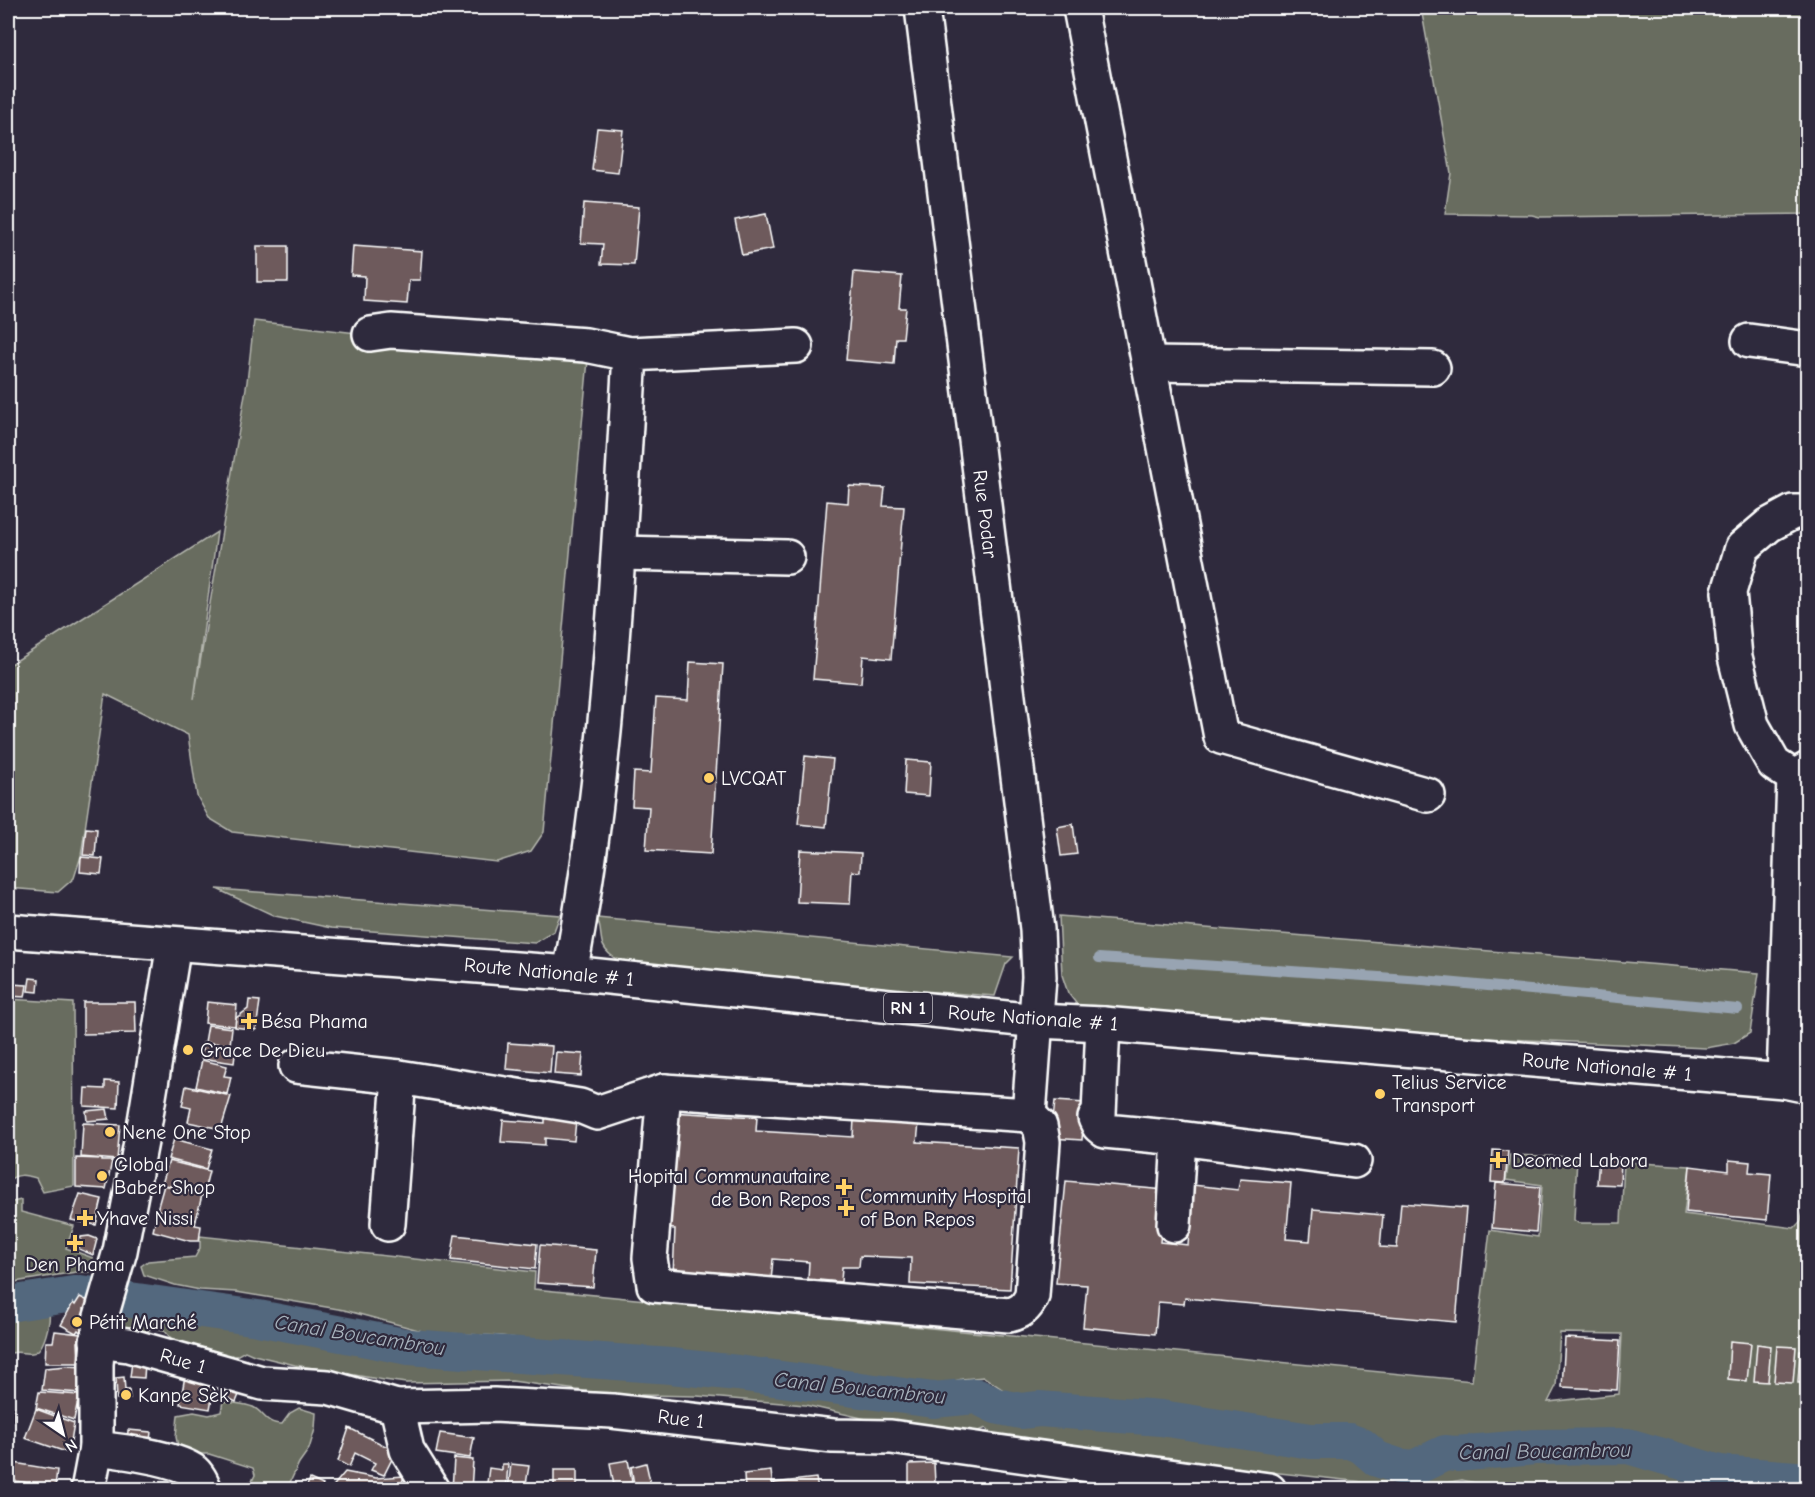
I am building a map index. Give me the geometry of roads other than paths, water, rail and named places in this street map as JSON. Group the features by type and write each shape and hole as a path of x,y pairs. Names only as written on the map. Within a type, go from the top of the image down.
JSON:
{"street":[{"name":"Rue Podar","path":"922,8 1037,929 1039,977 1029,1115"},
{"path":"1080,8 1221,736 1428,795"},
{"path":"370,334 392,331 586,345 630,354 796,346"},
{"path":"1749,341 1808,349"},
{"path":"570,973 581,916 602,755 619,553 630,354"},
{"path":"1149,364 1433,368"},
{"path":"1796,1083 1801,773 1774,764 1752,725 1735,657 1729,592 1742,548 1769,525 1793,512 1808,512"},
{"path":"619,553 786,557"},
{"name":"Route Nationale # 1","path":"8,932 570,973 1037,1021 1104,1024 1796,1083"},
{"path":"88,1490 96,1448 99,1331 120,1251 145,1121 174,944"},
{"path":"1104,1024 1099,1113 1095,1118 1105,1131 1179,1138 1354,1161"},
{"path":"296,1066 399,1077 580,1106 597,1113 664,1091 1029,1115 1040,1126 1042,1142 1032,1296 1028,1306 1020,1312 1009,1315 654,1285 650,1258 664,1091"},
{"path":"388,1224 399,1077"},
{"path":"1174,1225 1179,1138"},
{"name":"Rue 1","path":"99,1331 128,1345 262,1383 328,1387 397,1407 494,1405 612,1411 833,1436 891,1437 1166,1483 1269,1490"},
{"path":"397,1407 407,1449 432,1490"},
{"path":"96,1448 127,1451 182,1465 195,1472 205,1490"}],"waterway":[{"path":"1099,958 1423,980 1738,1009"},
{"name":"Canal Boucambrou","path":"8,1304 80,1293 258,1318 409,1347 671,1366 933,1400 976,1396 996,1406 1021,1411 1039,1409 1161,1418 1311,1441 1349,1441 1362,1446 1377,1459 1398,1466 1414,1468 1445,1453 1535,1447 1628,1446 1720,1473 1808,1480"}],"place":[{"name":"LVCQAT","path":"709,778"},
{"name":"Bésa Phama","path":"249,1021"},
{"name":"Grace De Dieu","path":"188,1050"},
{"name":"Telius Service Transport","path":"1380,1094"},
{"name":"Nene One Stop","path":"110,1132"},
{"name":"Deomed Labora","path":"1498,1160"},
{"name":"Global Baber Shop","path":"102,1176"},
{"name":"Hopital Communautaire de Bon Repos","path":"844,1187"},
{"name":"Community Hospital of Bon Repos","path":"846,1208"},
{"name":"Yhave Nissi","path":"85,1218"},
{"name":"Den Phama","path":"75,1243"},
{"name":"Pétit Marché","path":"77,1322"},
{"name":"Kanpe Sèk","path":"126,1395"}]}
